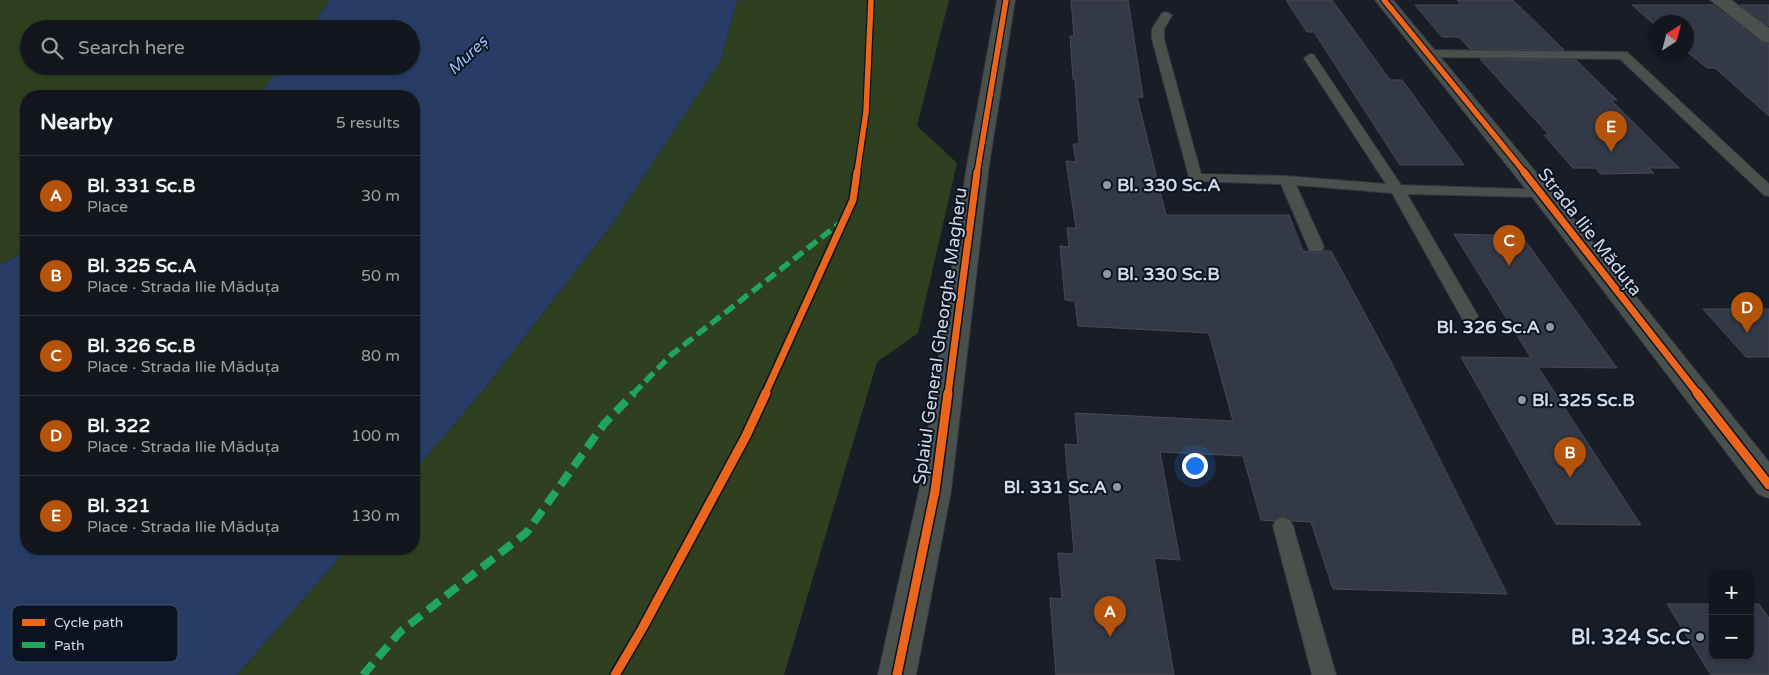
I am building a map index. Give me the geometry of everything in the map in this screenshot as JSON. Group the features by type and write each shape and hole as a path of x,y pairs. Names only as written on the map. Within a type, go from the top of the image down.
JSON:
{"street":[{"name":"Splaiul General Gheorghe Magheru","path":"897,675 935,491 978,165 1006,0"},
{"name":"Strada Ilie Măduța","path":"1384,0 1541,193 1769,485"},
{"path":"1719,0 1769,37"}],"lane":[{"path":"1166,15 1158,29 1158,39 1194,178 1286,180 1397,189 1541,193"},
{"path":"1428,54 1623,55 1769,192"},
{"path":"1310,58 1397,189 1469,316"},
{"path":"1286,180 1316,247"},
{"path":"1283,526 1324,675"}],"green space":[{"path":"0,0 330,0 316,20 20,20 20,75 274,75 262,90 20,90 20,254 0,265"},
{"path":"737,0 949,0 917,126 957,163 918,333 877,362 784,675 237,675 342,555 420,555 420,464 481,393 613,223 721,60"}],"water":[{"name":"Mureș","path":"330,0 737,0 721,60 613,223 481,393 420,464 420,90 262,90 274,75 420,75 420,20 316,20"},
{"path":"20,254 20,555 342,555 237,675 0,675 0,265"}],"building":[{"path":"1071,0 1128,0 1143,97 1137,97 1166,215 1289,215 1303,251 1322,253 1324,251 1331,251 1389,358 1507,594 1333,589 1311,522 1293,521 1284,515 1274,521 1261,520 1243,456 1160,452 1180,560 1154,558 1174,675 1056,675 1050,598 1062,599 1058,553 1074,554 1065,444 1078,445 1075,413 1233,421 1209,333 1078,326 1075,301 1065,300 1060,246 1069,247 1067,228 1076,228 1066,161 1076,162 1073,144 1079,144 1070,36 1074,36"},
{"path":"1286,0 1332,0 1390,80 1402,80 1464,165 1400,165 1314,32 1307,32"},
{"path":"1457,0 1513,0 1564,50 1470,49 1459,37 1442,37 1415,5 1461,5"},
{"path":"1632,5 1713,5 1761,42 1769,45 1769,116 1715,68 1707,68 1694,57 1694,15 1649,15 1649,20"},
{"path":"1740,5 1769,5 1769,26"},
{"path":"1480,59 1576,60 1617,100 1611,100 1679,168 1649,168 1654,173 1600,174 1596,168 1573,168 1544,135 1549,135"},
{"path":"1454,234 1522,236 1617,368 1538,367 1641,525 1556,524 1461,357 1531,358"},
{"path":"1703,309 1769,309 1769,357 1746,357"},
{"name":"Bl. 324 Sc.C","path":"1667,604 1709,604 1709,660 1754,660 1754,604 1759,604 1769,618 1769,675 1711,675"}],"marked path":[{"path":"363,675 400,632 527,532 604,424 671,355 840,223"}],"cycle path":[{"path":"615,675 642,629 746,436 853,200 866,112 871,0"},
{"path":"897,675 935,491 978,165 1006,0"},
{"path":"1384,0 1541,193 1769,485"}],"place":[{"name":"Bl. 321","path":"1611,152"},
{"name":"Bl. 330 Sc.A","path":"1107,185"},
{"name":"Bl. 326 Sc.B","path":"1509,266"},
{"name":"Bl. 330 Sc.B","path":"1107,274"},
{"name":"Bl. 326 Sc.A","path":"1550,327"},
{"name":"Bl. 322","path":"1747,333"},
{"name":"Bl. 325 Sc.B","path":"1522,400"},
{"name":"Bl. 325 Sc.A","path":"1570,478"},
{"name":"Bl. 331 Sc.A","path":"1117,487"},
{"name":"Bl. 331 Sc.B","path":"1110,637"},
{"name":"Bl. 324 Sc.C","path":"1700,637"}]}
